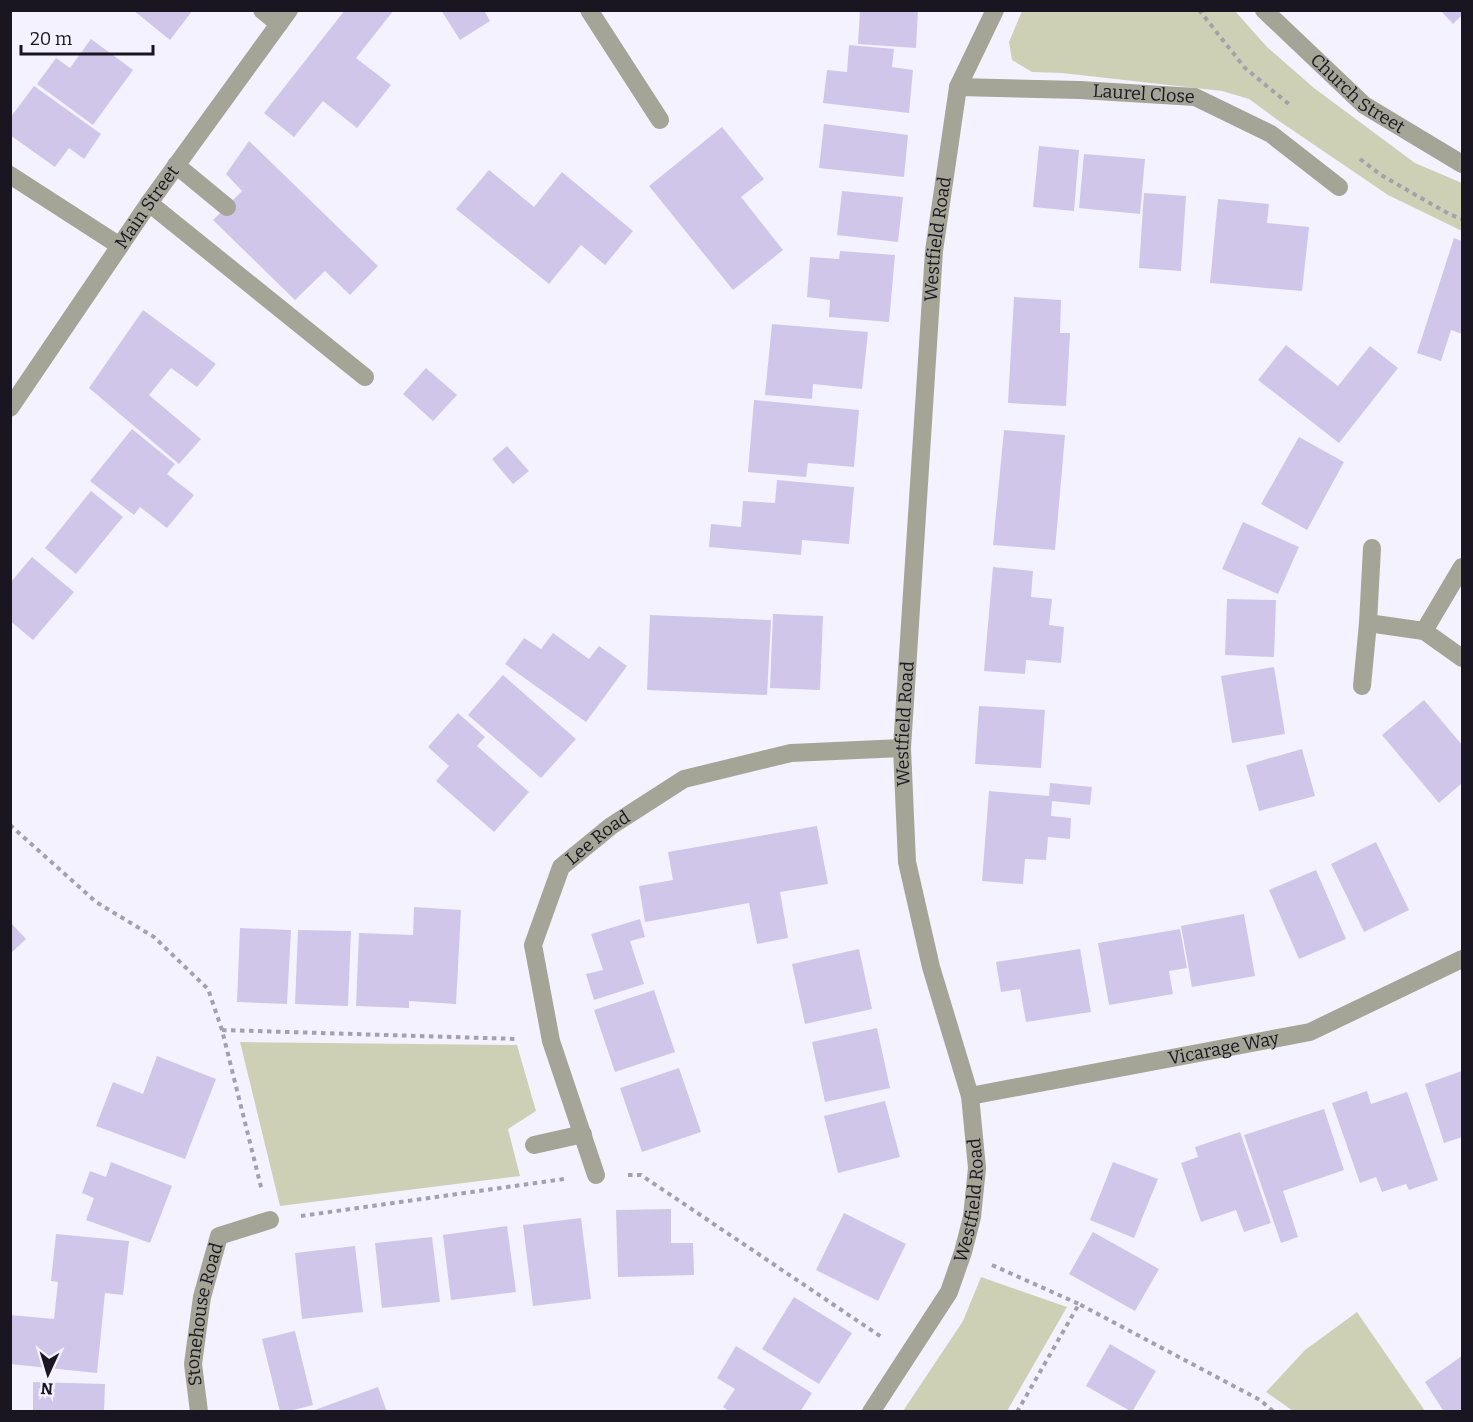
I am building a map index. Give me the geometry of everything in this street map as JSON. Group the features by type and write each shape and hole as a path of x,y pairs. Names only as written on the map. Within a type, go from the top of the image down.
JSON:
{"street":[{"path":"262,10 284,17"},
{"path":"589,10 660,120"},
{"name":"Westfield Road","path":"871,1412 949,1292 972,1217 977,1168 970,1096 931,967 907,862 902,748 934,251 957,87 995,10"},
{"name":"Church Street","path":"1264,10 1364,105 1462,164"},
{"name":"Main Street","path":"10,408 149,202 284,17"},
{"name":"Laurel Close","path":"957,87 1080,90 1195,97 1271,134 1339,187"},
{"path":"176,165 227,207"},
{"path":"10,175 120,246"},
{"path":"149,202 364,377"},
{"path":"1362,686 1372,548"},
{"path":"1424,631 1462,567"},
{"path":"1368,623 1424,631 1462,658"},
{"name":"Lee Road","path":"596,1175 550,1041 533,945 561,867 610,826 684,779 791,753 902,748"},
{"name":"Vicarage Way","path":"970,1096 1310,1032 1462,958"},
{"path":"534,1145 583,1134"},
{"name":"Stonehouse Road","path":"200,1412 194,1364 202,1297 219,1236 270,1220"}],"path":[{"path":"1199,10 1245,69 1296,110"},
{"path":"1355,156 1381,174 1449,214 1462,219"},
{"path":"10,825 96,902 154,937 208,989 222,1030 270,1220 596,1175 641,1175 907,1354"},
{"path":"222,1030 550,1041"},
{"path":"963,1252 1079,1304 1260,1400 1274,1412"},
{"path":"1017,1412 1079,1304"}],"green space":[{"path":"1022,11 1235,11 1267,47 1314,88 1415,163 1462,183 1462,231 1388,195 1249,99 1222,91 1062,73 1032,72 1012,60 1009,42"},
{"path":"240,1042 517,1045 536,1111 508,1129 520,1176 280,1206"},
{"path":"981,1277 1067,1307 1007,1411 903,1411 963,1321"},
{"path":"1357,1312 1425,1411 1293,1411 1266,1392 1305,1350"}],"building":[{"path":"133,10 193,10 170,40"},
{"path":"345,10 394,10 356,58 391,85 357,128 323,101 294,137 264,113"},
{"path":"441,10 484,10 490,21 460,40"},
{"path":"860,10 918,10 916,48 858,44"},
{"path":"1440,10 1462,10 1462,15 1453,24"},
{"path":"91,39 133,70 93,125 37,84 56,58 70,68"},
{"path":"849,45 894,49 892,67 913,70 909,113 823,103 827,70 847,72"},
{"path":"34,86 101,134 84,159 69,148 55,167 10,135 10,118"},
{"path":"824,124 908,135 904,177 819,168"},
{"path":"722,127 764,179 741,197 783,250 733,290 649,186"},
{"path":"249,141 378,266 350,295 325,271 295,300 213,220 242,191 226,174"},
{"path":"1039,146 1079,150 1074,211 1033,207"},
{"path":"1084,154 1145,159 1140,214 1079,208"},
{"path":"489,170 534,207 562,172 633,231 605,265 581,245 549,284 456,209"},
{"path":"842,191 903,197 898,242 837,235"},
{"path":"1144,193 1186,196 1181,271 1139,268"},
{"path":"1218,199 1269,204 1267,223 1309,227 1302,291 1210,283"},
{"path":"1454,238 1462,241 1462,334 1451,330 1441,361 1417,353"},
{"path":"840,251 895,255 889,322 829,317 830,300 807,297 810,257 839,259"},
{"path":"1014,297 1061,300 1060,333 1070,333 1066,406 1008,403"},
{"path":"143,310 216,364 197,387 171,368 149,395 201,439 179,464 89,388"},
{"path":"772,324 868,332 862,389 813,384 812,399 765,395"},
{"path":"1286,345 1338,386 1370,346 1398,368 1339,443 1258,380"},
{"path":"426,368 457,395 433,421 403,394"},
{"path":"754,400 859,410 854,467 808,463 806,477 748,472"},
{"path":"132,429 175,464 167,474 194,495 167,528 140,507 134,515 90,481"},
{"path":"1004,430 1065,435 1055,550 993,545"},
{"path":"1299,437 1344,462 1307,530 1261,504"},
{"path":"507,446 529,471 513,484 492,459"},
{"path":"777,480 854,487 849,544 802,540 801,555 709,547 711,524 741,527 743,501 775,503"},
{"path":"91,491 123,517 76,574 45,548"},
{"path":"1243,522 1299,547 1278,594 1222,569"},
{"path":"32,557 74,592 33,640 10,621 10,583"},
{"path":"993,567 1033,571 1031,597 1052,599 1049,625 1064,627 1061,663 1026,660 1025,674 984,671"},
{"path":"1227,599 1276,600 1274,657 1225,655"},
{"path":"773,614 823,616 820,690 770,688"},
{"path":"650,615 771,620 767,695 647,690"},
{"path":"553,633 589,659 599,646 627,666 586,722 505,664 524,638 541,649"},
{"path":"1274,667 1285,734 1232,743 1221,676"},
{"path":"503,675 576,739 541,778 468,715"},
{"path":"1424,700 1462,745 1462,783 1439,803 1382,735"},
{"path":"979,706 1045,710 1041,768 975,764"},
{"path":"458,713 485,737 477,746 529,792 494,832 436,781 449,766 428,747"},
{"path":"1302,749 1315,796 1259,811 1246,765"},
{"path":"1050,783 1092,787 1090,805 1052,801 1051,816 1071,818 1070,839 1048,837 1046,860 1025,859 1023,884 982,881 989,791 1049,796"},
{"path":"817,826 828,884 780,892 788,938 757,944 749,903 645,922 639,886 673,880 668,852"},
{"path":"1376,842 1409,910 1364,932 1331,864"},
{"path":"1316,870 1346,939 1299,959 1269,890"},
{"path":"414,907 461,910 456,1004 409,1001 409,1008 356,1006 359,933 413,935"},
{"path":"1244,914 1255,976 1192,987 1181,926"},
{"path":"640,919 645,937 630,941 644,984 594,1000 586,974 603,970 591,934"},
{"path":"10,922 26,939 10,954"},
{"path":"240,928 291,930 287,1004 237,1002"},
{"path":"1180,929 1187,968 1169,971 1173,994 1109,1005 1098,943"},
{"path":"298,930 351,931 348,1006 295,1004"},
{"path":"859,949 872,1009 805,1024 792,964"},
{"path":"1080,949 1091,1012 1026,1022 1020,989 1001,992 996,962"},
{"path":"654,990 675,1052 615,1072 594,1010"},
{"path":"877,1028 890,1088 825,1102 812,1042"},
{"path":"157,1056 216,1079 185,1159 96,1126 113,1082 143,1094"},
{"path":"679,1068 701,1132 642,1152 620,1088"},
{"path":"1462,1071 1462,1137 1444,1143 1425,1084"},
{"path":"1367,1091 1371,1104 1407,1092 1438,1180 1409,1190 1406,1184 1382,1192 1376,1177 1360,1183 1332,1103"},
{"path":"885,1101 900,1157 838,1173 824,1116"},
{"path":"1324,1109 1344,1170 1283,1191 1298,1237 1281,1243 1244,1135"},
{"path":"1240,1132 1271,1223 1244,1232 1236,1210 1201,1222 1181,1163 1198,1157 1195,1147"},
{"path":"111,1162 172,1186 150,1243 86,1220 94,1198 82,1193 90,1171 106,1177"},
{"path":"1113,1162 1158,1179 1134,1238 1090,1220"},
{"path":"671,1209 671,1243 693,1243 694,1275 618,1277 616,1210"},
{"path":"844,1213 906,1244 878,1301 816,1270"},
{"path":"581,1218 591,1299 533,1306 523,1225"},
{"path":"507,1226 516,1292 451,1300 443,1235"},
{"path":"1093,1232 1159,1269 1135,1311 1069,1274"},
{"path":"56,1234 129,1241 123,1295 105,1293 97,1373 10,1364 10,1315 54,1319 58,1282 51,1281"},
{"path":"432,1237 440,1302 382,1308 375,1243"},
{"path":"355,1246 363,1312 302,1319 295,1253"},
{"path":"794,1297 852,1333 819,1384 762,1349"},
{"path":"295,1331 313,1405 280,1412 262,1339"},
{"path":"1110,1344 1156,1371 1132,1412 1086,1386"},
{"path":"736,1346 812,1393 800,1412 730,1412 723,1407 735,1389 717,1378"},
{"path":"1462,1356 1462,1412 1444,1412 1425,1382"},
{"path":"33,1382 105,1384 104,1412 33,1412"},
{"path":"378,1387 387,1412 312,1412 312,1411"}]}
